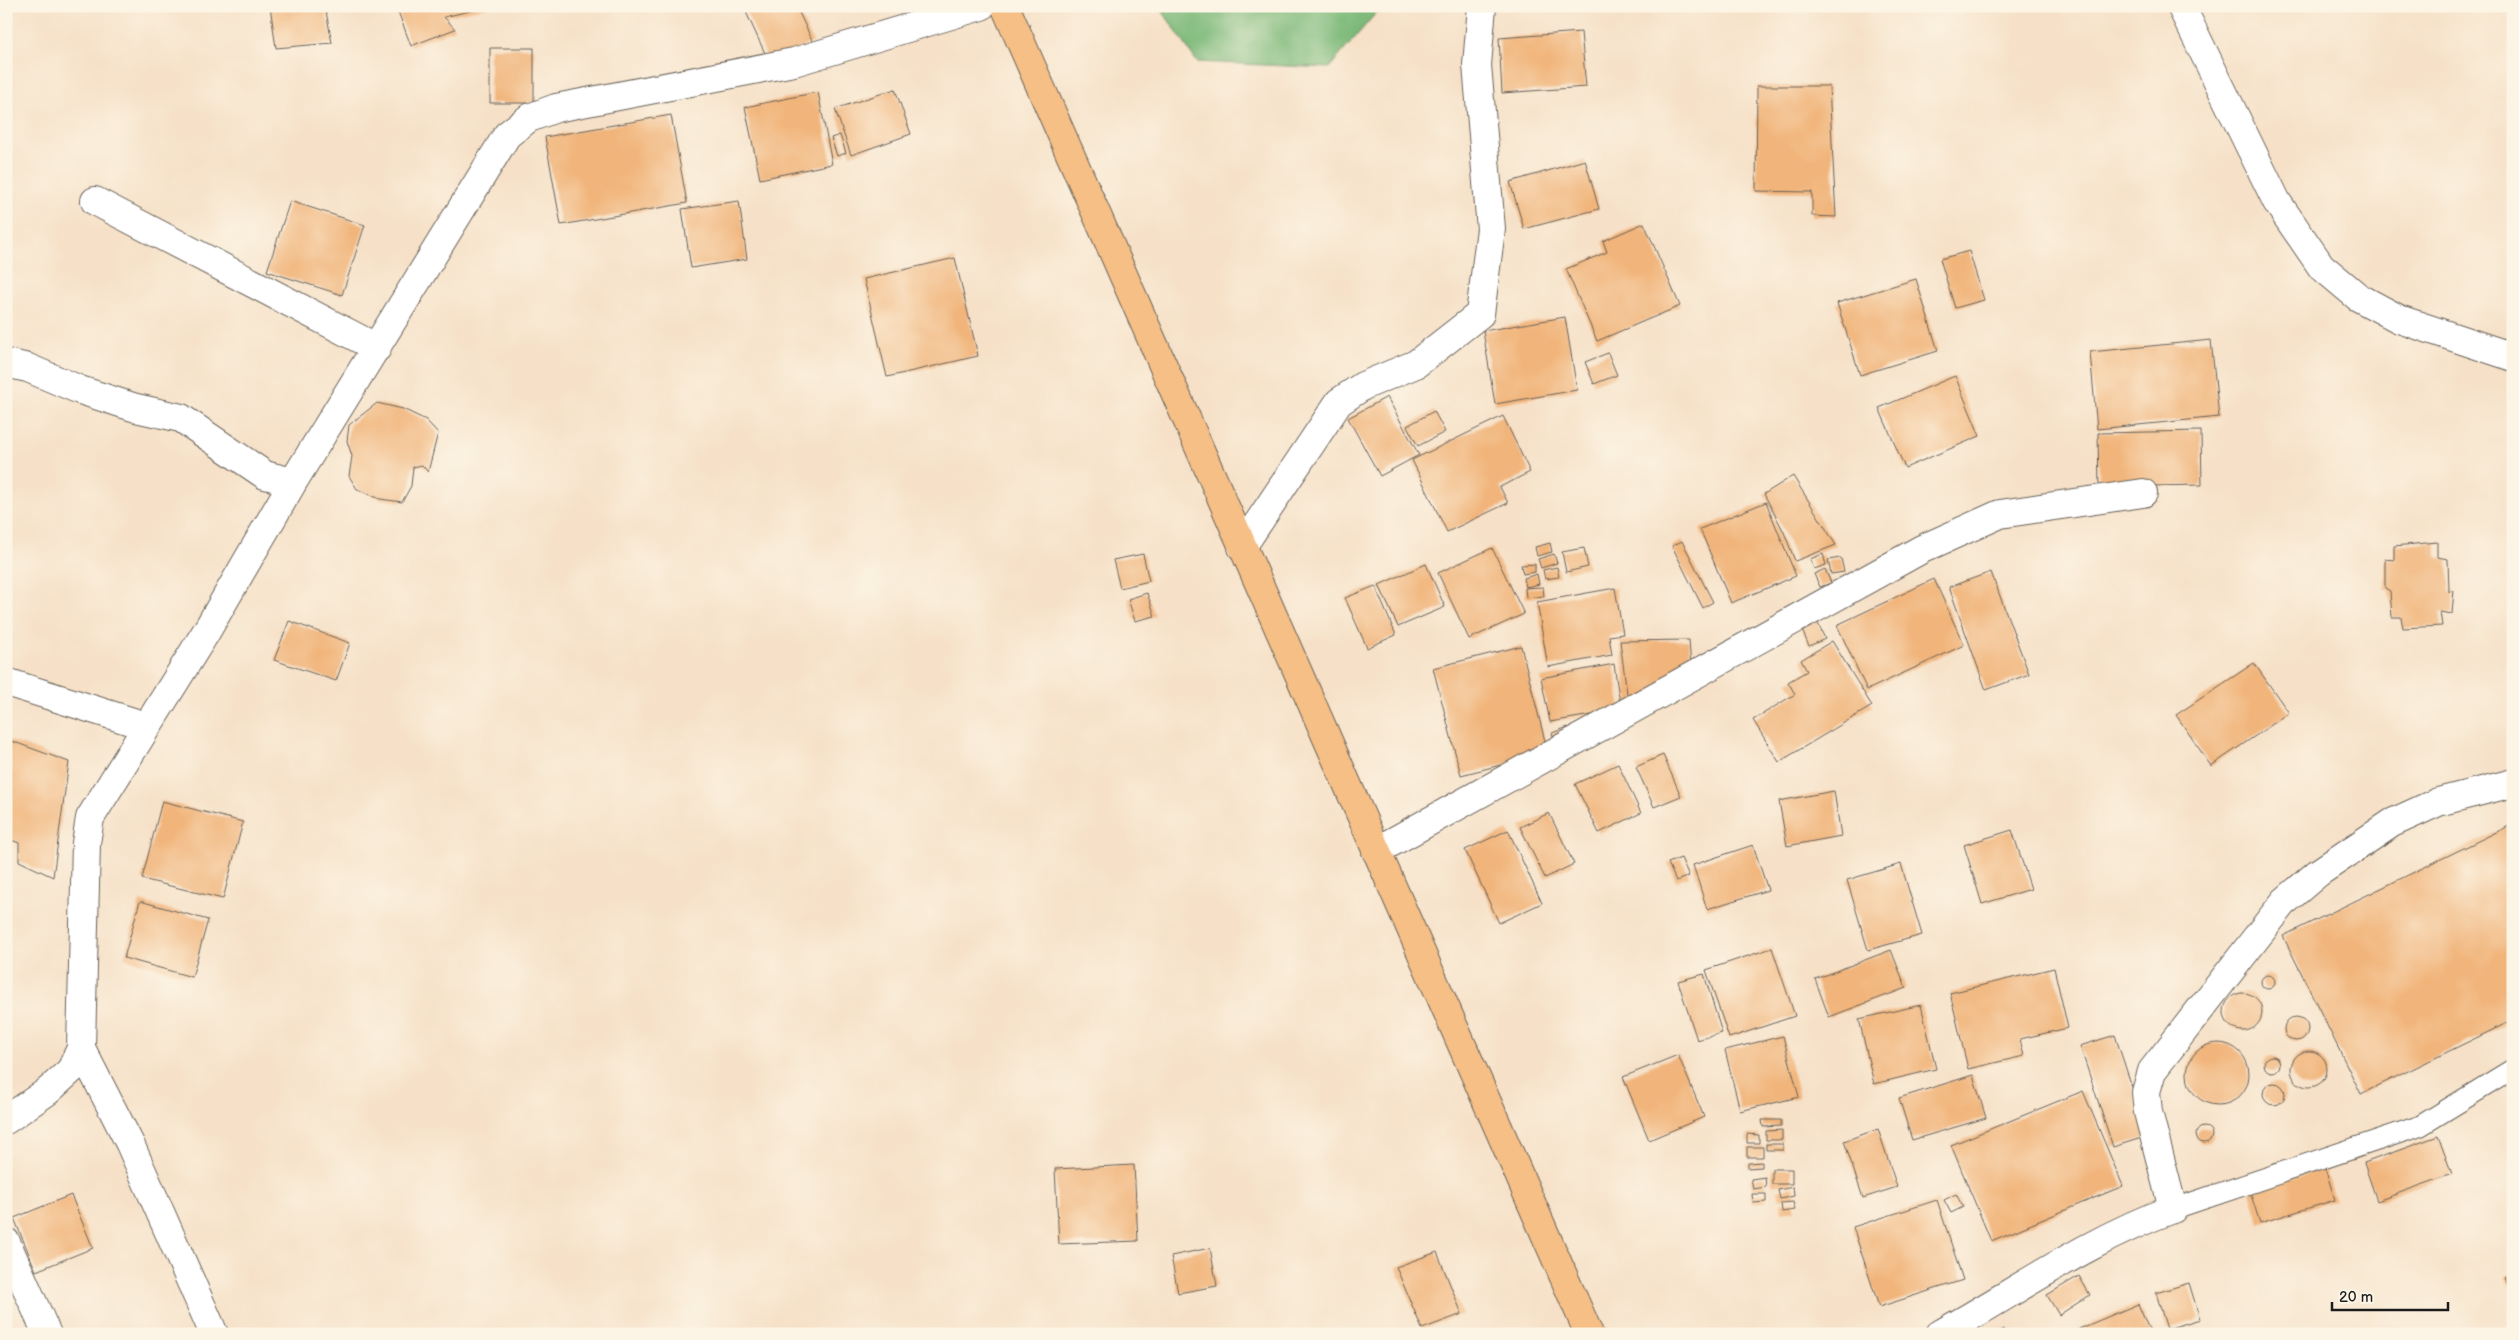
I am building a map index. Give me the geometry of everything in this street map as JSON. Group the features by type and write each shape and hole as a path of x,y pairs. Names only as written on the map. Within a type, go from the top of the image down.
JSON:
{"main road":[{"path":"1005,6 1589,1334"}],"street":[{"path":"6,1120 48,1091 71,1070 81,1048 86,843 90,818 206,632 293,482 507,134 528,118 556,108 794,62 981,6"},
{"path":"1242,547 1339,402 1363,386 1416,364 1480,314 1491,229 1477,65 1482,6"},
{"path":"2181,6 2277,202 2320,266 2358,297 2399,319 2513,356"},
{"path":"95,201 376,348"},
{"path":"6,363 28,368 80,390 136,408 181,418 265,475 293,482"},
{"path":"1376,851 1922,549 2000,514 2143,492"},
{"path":"6,682 146,726"},
{"path":"1940,1334 2106,1238 2138,1221 2173,1208 2148,1112 2146,1092 2152,1071 2285,901 2318,873 2392,823 2438,802 2513,783"},
{"path":"81,1048 130,1144 214,1334"},
{"path":"6,1242 47,1334"}],"lane":[{"path":"2173,1208 2420,1126 2513,1069"}],"green space":[{"path":"1159,6 1382,6 1329,68 1197,62"}],"building":[{"path":"270,6 325,6 332,43 276,48"},
{"path":"396,6 487,7 444,17 455,29 411,46"},
{"path":"757,6 796,6 813,42 769,62 746,12"},
{"path":"1581,32 1586,87 1502,93 1499,38"},
{"path":"490,48 534,48 534,103 490,103"},
{"path":"1757,86 1829,86 1836,217 1812,216 1812,192 1756,191"},
{"path":"895,89 911,134 851,155 835,109"},
{"path":"818,92 832,164 760,179 745,107"},
{"path":"671,115 687,203 561,225 545,137"},
{"path":"840,135 846,153 837,156 831,138"},
{"path":"1585,160 1599,209 1524,229 1510,182"},
{"path":"290,201 365,225 342,295 267,271"},
{"path":"739,201 747,259 691,268 682,209"},
{"path":"1644,223 1680,306 1597,341 1566,269 1607,252 1603,241"},
{"path":"1969,251 1984,300 1955,308 1940,259"},
{"path":"955,258 978,356 887,377 864,279"},
{"path":"1916,279 1938,351 1860,375 1837,303"},
{"path":"1565,317 1577,390 1495,404 1483,331"},
{"path":"2211,340 2219,417 2097,429 2090,352"},
{"path":"1608,353 1617,375 1594,384 1585,362"},
{"path":"1955,376 1980,436 1905,468 1879,408"},
{"path":"1387,397 1419,455 1380,476 1348,418"},
{"path":"377,403 403,409 426,420 438,433 428,472 422,465 413,467 411,486 402,502 380,499 357,489 349,476 352,456 347,441 349,425"},
{"path":"1434,411 1445,432 1418,446 1407,426"},
{"path":"1503,416 1530,472 1500,487 1508,503 1447,532 1412,460"},
{"path":"2201,431 2202,485 2099,487 2098,433"},
{"path":"1793,476 1836,545 1795,561 1784,532 1764,494"},
{"path":"1766,502 1796,576 1731,603 1700,529"},
{"path":"1682,541 1713,602 1703,608 1672,546"},
{"path":"2437,542 2437,557 2448,559 2449,592 2454,590 2452,614 2440,612 2442,626 2403,628 2401,617 2392,617 2390,591 2385,588 2385,559 2394,560 2394,546"},
{"path":"1550,543 1552,552 1537,556 1535,547"},
{"path":"1492,548 1524,614 1469,639 1438,573"},
{"path":"1584,548 1588,567 1566,572 1562,552"},
{"path":"1143,554 1149,581 1120,588 1113,560"},
{"path":"1554,554 1557,563 1541,568 1538,559"},
{"path":"1823,554 1826,565 1814,569 1810,559"},
{"path":"1841,558 1844,572 1831,574 1828,560"},
{"path":"1426,564 1445,607 1398,627 1379,585"},
{"path":"1535,564 1535,572 1523,574 1521,565"},
{"path":"1557,567 1559,577 1545,579 1543,570"},
{"path":"1825,569 1831,583 1820,587 1814,574"},
{"path":"1991,572 2029,674 1986,690 1949,587"},
{"path":"1537,574 1539,584 1526,587 1524,578"},
{"path":"1934,579 1964,645 1867,690 1837,625"},
{"path":"1375,586 1396,635 1367,648 1345,598"},
{"path":"1543,587 1544,596 1526,598 1525,588"},
{"path":"1615,588 1623,634 1609,636 1612,655 1548,667 1537,602"},
{"path":"1147,593 1155,616 1135,621 1128,599"},
{"path":"289,621 350,643 336,681 274,660"},
{"path":"1817,621 1825,639 1809,646 1801,628"},
{"path":"1689,640 1691,667 1629,708 1620,641"},
{"path":"1832,641 1872,706 1779,762 1753,720 1795,694 1788,682 1807,671 1801,660"},
{"path":"1521,646 1548,753 1461,775 1433,668"},
{"path":"2254,663 2289,713 2211,766 2176,715"},
{"path":"1614,664 1621,710 1550,722 1541,678"},
{"path":"1568,727 1572,740 1557,746 1552,733"},
{"path":"6,739 69,762 53,877 19,861 19,843 6,838"},
{"path":"1663,755 1681,796 1654,807 1636,767"},
{"path":"1618,764 1641,813 1599,833 1575,784"},
{"path":"1834,791 1841,836 1787,846 1779,801"},
{"path":"162,801 243,822 223,899 142,879"},
{"path":"1549,813 1574,864 1545,878 1520,827"},
{"path":"2513,824 2513,1020 2361,1094 2283,936"},
{"path":"1508,830 1542,903 1499,923 1465,850"},
{"path":"2012,830 2031,889 1982,904 1964,845"},
{"path":"1753,845 1768,890 1707,909 1693,865"},
{"path":"1681,858 1689,876 1676,881 1668,863"},
{"path":"1901,864 1922,935 1868,950 1847,880"},
{"path":"140,901 208,920 192,977 124,958"},
{"path":"1772,948 1795,1016 1729,1038 1706,970"},
{"path":"1891,950 1906,988 1829,1017 1815,979"},
{"path":"2054,968 2068,1028 2020,1039 2024,1056 1968,1069 1950,993"},
{"path":"1704,974 1722,1033 1697,1040 1678,981"},
{"path":"2265,975 2271,975 2275,982 2271,989 2265,989 2261,985 2261,979"},
{"path":"2243,993 2256,999 2262,1012 2256,1025 2243,1031 2230,1025 2224,1012 2230,999"},
{"path":"1921,1005 1936,1069 1874,1084 1859,1019"},
{"path":"2296,1017 2305,1020 2308,1029 2305,1038 2296,1041 2287,1038 2284,1029 2287,1020"},
{"path":"2115,1035 2148,1136 2113,1147 2080,1046"},
{"path":"1783,1036 1799,1097 1740,1111 1725,1050"},
{"path":"2212,1043 2224,1043 2240,1052 2247,1062 2249,1074 2247,1086 2240,1096 2224,1105 2212,1105 2201,1100 2192,1091 2187,1080 2187,1068 2192,1057 2201,1048"},
{"path":"2309,1051 2316,1052 2322,1056 2326,1062 2326,1076 2322,1082 2316,1086 2309,1087 2302,1086 2296,1082 2292,1076 2291,1069 2292,1062 2296,1056 2302,1052"},
{"path":"1678,1055 1704,1117 1649,1140 1623,1077"},
{"path":"2272,1056 2280,1064 2272,1072 2264,1064"},
{"path":"1973,1075 1986,1118 1912,1140 1899,1098"},
{"path":"2274,1083 2282,1086 2285,1094 2282,1102 2274,1105 2266,1102 2263,1094 2266,1086"},
{"path":"2083,1091 2123,1186 1991,1241 1951,1145"},
{"path":"1762,1120 1781,1120 1781,1126 1763,1127"},
{"path":"2204,1127 2212,1135 2204,1143 2196,1135"},
{"path":"1878,1129 1897,1187 1863,1198 1844,1141"},
{"path":"1782,1130 1782,1140 1766,1140 1766,1131"},
{"path":"1747,1134 1759,1135 1759,1143 1747,1143"},
{"path":"2438,1136 2452,1174 2377,1201 2364,1163"},
{"path":"1766,1144 1783,1144 1783,1150 1766,1150"},
{"path":"1747,1147 1763,1147 1763,1157 1747,1157"},
{"path":"1762,1162 1762,1167 1748,1168 1748,1163"},
{"path":"1134,1165 1138,1241 1059,1244 1055,1169"},
{"path":"2325,1168 2335,1200 2260,1223 2250,1192"},
{"path":"1772,1169 1792,1169 1792,1184 1772,1184"},
{"path":"1765,1177 1766,1187 1753,1189 1751,1179"},
{"path":"1793,1187 1794,1196 1780,1199 1778,1190"},
{"path":"1752,1194 1766,1194 1766,1202 1753,1203"},
{"path":"1956,1194 1963,1207 1951,1213 1944,1200"},
{"path":"71,1195 93,1248 36,1271 14,1218"},
{"path":"1937,1200 1963,1280 1879,1307 1853,1227"},
{"path":"1793,1202 1795,1210 1782,1212 1781,1203"},
{"path":"1210,1248 1217,1286 1178,1293 1171,1256"},
{"path":"1437,1252 1462,1314 1422,1329 1396,1267"},
{"path":"2513,1273 2513,1293 2504,1277"},
{"path":"2079,1276 2090,1295 2059,1315 2047,1295"},
{"path":"2189,1283 2200,1319 2167,1329 2156,1293"},
{"path":"2138,1304 2151,1334 2081,1334 2079,1329"},
{"path":"2003,1329 2006,1334 1994,1334"}]}
